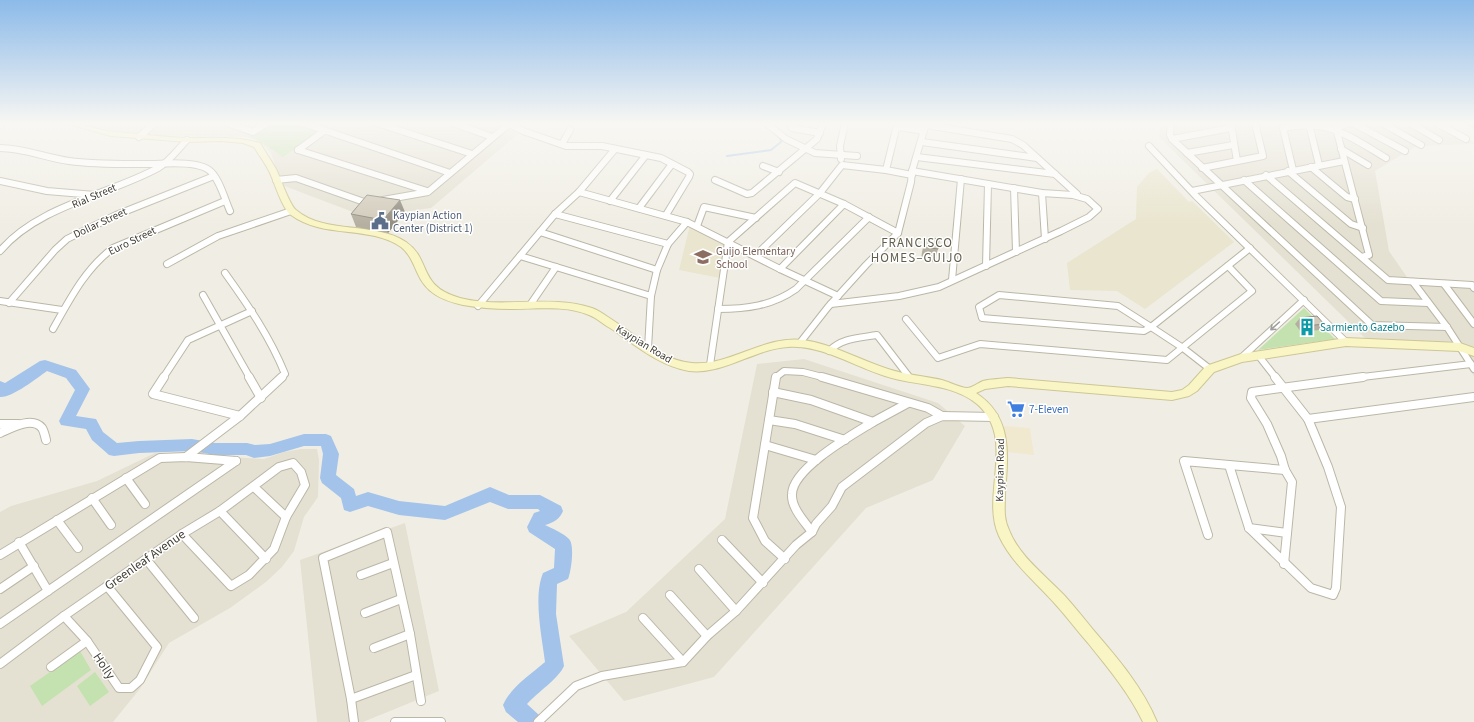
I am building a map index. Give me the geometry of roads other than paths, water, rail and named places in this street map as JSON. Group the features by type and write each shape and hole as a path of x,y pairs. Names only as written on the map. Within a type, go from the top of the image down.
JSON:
{"main road":[{"path":"264,157 272,169 290,211"},
{"name":"Kaypian Road","path":"290,211 301,219 315,224 385,236 404,245 414,256 428,286 439,293 478,306 495,307 530,305 568,307 588,310 648,348 682,366 695,368 710,365 768,347 788,343 799,344 823,348 897,376 955,386 967,392 985,406 994,416 999,428 1002,440 999,505 1000,523 1007,538 1024,561 1062,602 1118,670 1146,711 1150,722"},
{"path":"967,392 984,385 1008,382 1172,396 1185,393 1193,388 1210,369 1241,358 1346,342 1460,347 1474,352"}],"street":[{"path":"51,157 68,161 108,164 164,164 201,166 209,170 214,176 230,211"},
{"name":"Rial Street","path":"0,250 12,236 25,226 164,164 171,157"},
{"path":"319,157 428,192"},
{"path":"401,157 450,173"},
{"path":"276,180 296,178 367,203 428,192 469,157"},
{"path":"478,306 555,214 579,192 608,157"},
{"path":"610,201 645,157"},
{"path":"654,157 661,158 690,174 666,215"},
{"path":"715,180 749,194 779,172 796,157"},
{"path":"755,256 820,193 842,165 841,157"},
{"path":"886,170 889,157"},
{"path":"799,344 838,296 898,233 917,157 1055,174"},
{"path":"831,304 896,298 929,291 1046,239 1098,210 1087,198 1077,194 1037,158 1028,157"},
{"path":"1159,157 1192,191 1346,342"},
{"path":"1191,157 1372,325 1447,327"},
{"path":"1236,157 1237,161"},
{"path":"1202,168 1259,157"},
{"path":"1288,157 1291,170 1351,224 1363,228"},
{"path":"1317,157 1319,165"},
{"path":"1343,157 1369,255 1362,257"},
{"path":"1354,157 1368,165"},
{"path":"1192,191 1311,166 1344,161"},
{"path":"639,208 672,164"},
{"path":"842,165 961,179 1063,195 1077,194"},
{"path":"763,166 779,172"},
{"path":"1311,166 1347,197 1355,200"},
{"path":"1266,175 1388,280 1472,285 1474,288"},
{"name":"Dollar Street","path":"9,303 55,250 67,239 116,215 214,176"},
{"path":"952,280 961,179"},
{"path":"1244,180 1381,301 1428,303"},
{"path":"0,181 47,192 96,195"},
{"path":"710,365 728,242 795,183 844,204 898,233"},
{"path":"986,266 988,184"},
{"path":"1014,188 1016,252"},
{"path":"579,192 666,215 697,226 780,269 838,296"},
{"path":"1042,192 1046,239"},
{"name":"Euro Street","path":"53,329 62,310 81,280 105,254 113,248 225,201"},
{"path":"780,269 844,204"},
{"path":"697,226 704,207 756,218"},
{"path":"166,264 218,236 290,211"},
{"path":"555,214 668,244"},
{"path":"718,309 743,309 774,302 789,295 799,287 804,280 869,217"},
{"path":"648,348 651,296 657,270 668,244 687,222"},
{"path":"540,232 657,270"},
{"path":"1210,369 1183,348 1151,327 1118,306 999,295 979,307 982,318 1144,331 1151,327 1250,248"},
{"path":"520,256 651,296"},
{"path":"906,319 938,358 980,344 1167,360 1252,291 1228,266"},
{"path":"530,305 556,267"},
{"path":"189,455 240,416 285,374 281,362 252,311 225,273"},
{"path":"1284,564 1292,482 1284,470 1281,456 1267,424 1251,398 1252,392 1282,387 1472,367 1447,327 1413,282"},
{"path":"1444,284 1474,324"},
{"path":"203,295 261,398"},
{"path":"1241,358 1304,300"},
{"path":"0,301 62,310"},
{"path":"240,416 153,394 188,340 252,311"},
{"path":"829,351 836,344 850,339 877,335 910,378"},
{"path":"1229,465 1249,528 1284,564 1311,588 1333,596 1336,588 1341,507 1328,467 1308,419 1258,355"},
{"path":"785,559 765,541 753,518 775,378 784,371 803,372 928,408 942,416"},
{"path":"773,392 815,399 841,411 873,422"},
{"path":"1308,419 1474,397"},
{"path":"812,532 795,508 792,493 797,480 816,460 873,422 908,403"},
{"path":"540,720 576,686 602,676 683,662 707,636 736,611 796,546 812,532 816,524 832,506 842,487 926,423 942,416 994,416"},
{"path":"769,420 795,424 845,440"},
{"path":"0,424 37,424 43,429 46,440"},
{"path":"0,433 21,424"},
{"path":"764,445 816,460"},
{"path":"0,555 19,542 160,458 189,455 236,461 0,624"},
{"path":"1208,535 1184,460 1284,470"},
{"name":"Greenleaf Avenue","path":"0,664 64,616 182,534 220,511 279,467 293,463 301,472 305,485 286,517"},
{"path":"126,478 145,504"},
{"path":"182,534 232,586 249,575 274,549 286,517 254,487"},
{"path":"92,498 111,525"},
{"path":"220,511 266,559"},
{"path":"57,520 78,548"},
{"path":"1249,528 1287,533"},
{"path":"354,722 351,698 323,558 387,532 410,634 421,701"},
{"path":"722,540 763,583"},
{"path":"19,542 48,591"},
{"path":"146,559 194,618"},
{"path":"361,575 393,563"},
{"path":"0,589 34,566"},
{"path":"699,569 736,611"},
{"name":"Holly","path":"64,616 87,641 119,688 131,688 140,680 156,647 107,586"},
{"path":"670,595 707,636"},
{"path":"365,613 402,599"},
{"path":"643,618 683,662"},
{"path":"374,648 410,634"},
{"path":"51,667 87,641"},
{"path":"351,698 416,674"},
{"path":"395,722 441,722"}],"waterway":[{"path":"0,387 2,392 24,380 45,365 71,374 83,389 66,421 91,423 97,436 114,450 139,447 192,445 215,449 247,449 254,452 270,450 304,440 326,440 331,454 328,478 348,494 350,505 368,499 399,508 445,513 490,494 508,502 540,502 555,511 547,517 540,518 535,527 564,545 562,573 549,579 547,614 555,666 531,686 513,705 532,722"}],"place":[{"name":"Kaypian Action Center (District 1)","path":"380,221"},
{"name":"Guijo Elementary School","path":"703,257"},
{"name":"Sarmiento Gazebo","path":"1307,327"},
{"name":"7-Eleven","path":"1016,409"}],"district":[{"name":"FRANCISCO HOMES–GUIJO","path":"917,250"}]}
